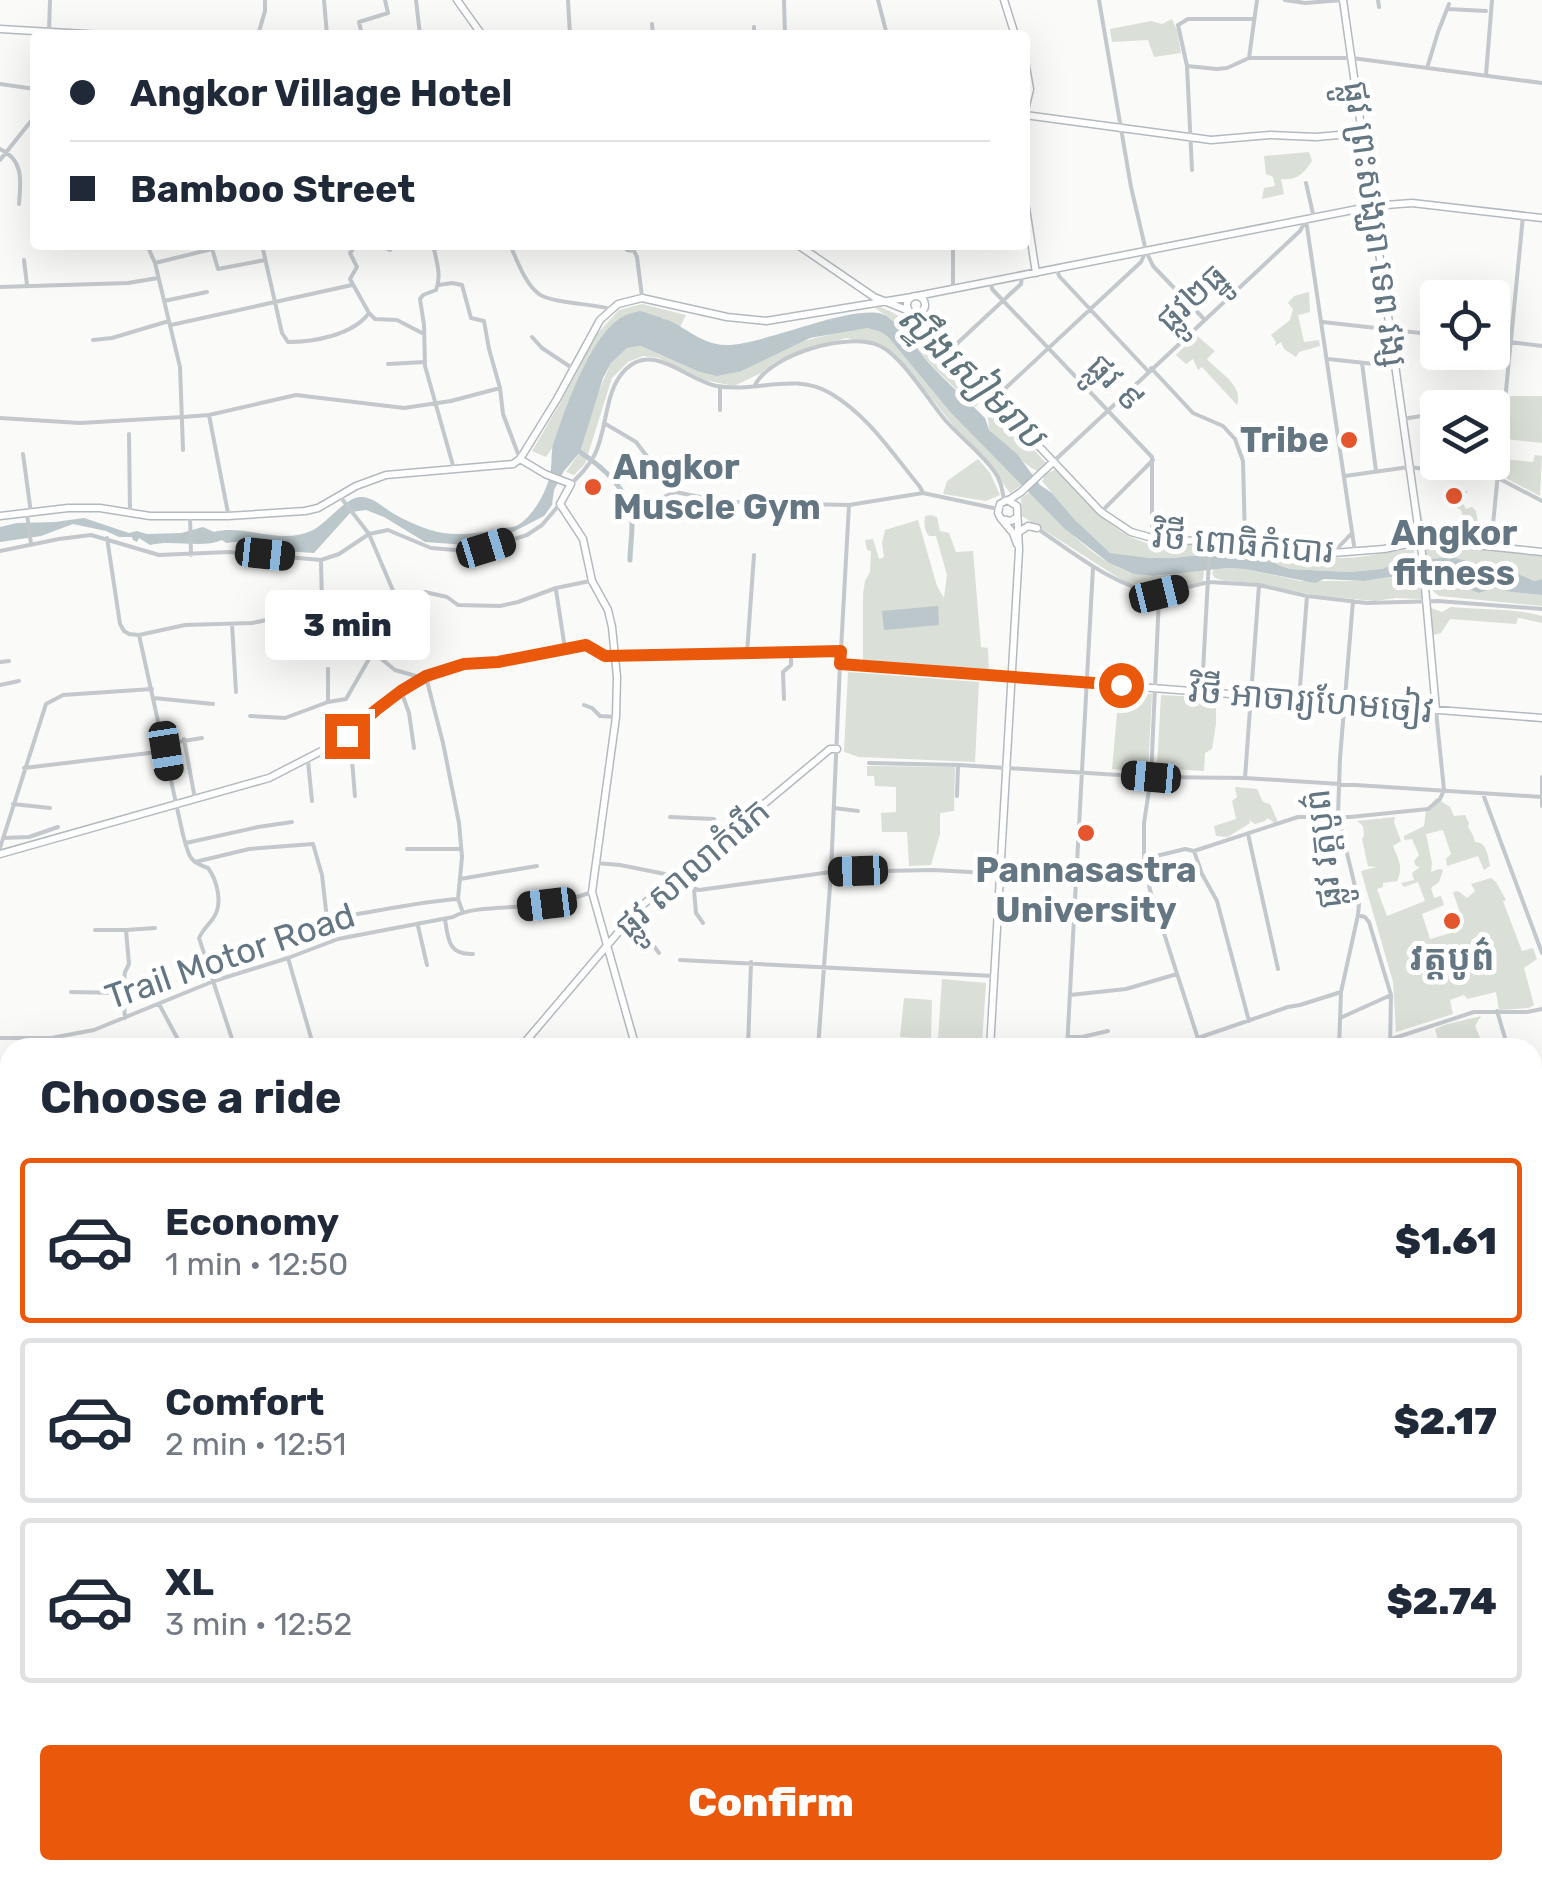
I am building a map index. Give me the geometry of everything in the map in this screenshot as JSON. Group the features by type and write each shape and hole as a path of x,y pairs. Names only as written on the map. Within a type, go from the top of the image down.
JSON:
{"street":[{"path":"48,30 50,0"},
{"path":"259,30 265,0"},
{"path":"324,0 327,30"},
{"path":"361,30 359,22 388,13 385,0"},
{"path":"416,0 419,30"},
{"path":"458,0 479,30"},
{"path":"568,0 570,30"},
{"path":"784,0 784,30"},
{"path":"878,0 886,30"},
{"path":"1004,0 1013,30"},
{"path":"1099,0 1146,252 1153,266 1204,319"},
{"path":"1249,58 1257,0"},
{"path":"1285,0 1343,0"},
{"name":"ផ្លូវ ព្រះសង្ឃរា ទេព វង្ស","path":"1343,0 1422,554 1444,790"},
{"path":"1378,0 1379,8"},
{"path":"1486,75 1492,0"},
{"path":"1428,67 1449,6 1486,11"},
{"path":"1192,170 1187,66 1180,23 1253,19"},
{"path":"652,24 653,30"},
{"path":"0,29 30,31"},
{"path":"1187,66 1217,70 1249,58 1352,58 1542,83"},
{"path":"0,84 30,89"},
{"path":"1030,113 1121,130 1218,140 1362,133"},
{"path":"0,160 3,150 30,121"},
{"path":"3,150 14,158 21,173 19,204"},
{"path":"1306,183 1309,236 1355,552"},
{"path":"0,516 100,508 190,520 305,510 318,508 386,475 506,465 520,458 600,320 626,301 642,298 766,321 870,296 887,300 941,292 1374,206 1412,204 1542,218"},
{"path":"1524,216 1510,342 1542,346"},
{"name":"ផ្លូវ២ធ្នូ","path":"1053,462 1310,219"},
{"path":"1300,231 1309,236"},
{"path":"1030,234 1036,273"},
{"path":"149,250 180,367 183,450"},
{"path":"155,263 200,250"},
{"path":"212,250 221,270 265,260"},
{"path":"263,250 282,333 288,342 341,333 363,322 369,313"},
{"path":"352,250 357,267 350,276 352,285 369,313 378,320 397,320 424,334"},
{"path":"434,250 438,285 420,299 425,362 454,470"},
{"path":"513,250 539,295 611,309"},
{"path":"628,250 637,257 642,298"},
{"name":"វិថី ពោធិកំបោរ","path":"805,250 870,296 887,300 923,322 1101,512 1131,532 1209,546 1245,540 1333,553 1384,549 1420,541 1542,552"},
{"path":"953,289 954,250"},
{"path":"994,398 1141,262 1146,252"},
{"path":"24,260 28,286"},
{"path":"1056,268 1058,276 1193,414 1223,426 1236,439 1244,461 1245,540"},
{"path":"949,350 1021,284 1022,276"},
{"path":"0,287 128,283 158,278"},
{"name":"ផ្លូវ ៩","path":"991,282 992,289 1153,460 1152,538"},
{"path":"93,340 352,285"},
{"path":"438,285 462,285 471,318 484,321 503,414 520,458 567,482"},
{"path":"164,301 207,292"},
{"path":"915,296 907,303 911,312 924,310 941,292"},
{"path":"915,296 923,300 923,322"},
{"path":"1322,322 1420,333"},
{"path":"532,337 573,369"},
{"path":"755,385 776,363 811,350 845,341 879,346 898,360 939,413 992,468 1005,501"},
{"path":"0,551 91,535 148,554 229,552 321,560 340,554 368,534 388,530 431,548 456,551 476,550 518,538 542,525 560,504 567,482 591,461 618,378 629,366 650,358 720,387 812,384 862,416 922,493"},
{"path":"1328,360 1396,367"},
{"path":"388,364 425,362"},
{"path":"1362,363 1376,471"},
{"path":"720,387 720,410"},
{"path":"0,418 80,423 209,415 296,394 404,408 500,388"},
{"path":"209,415 228,516"},
{"path":"1403,419 1420,416"},
{"path":"604,423 636,442 675,492"},
{"path":"129,434 130,512"},
{"path":"23,454 31,543"},
{"path":"1101,512 1153,460"},
{"path":"998,509 1053,462"},
{"path":"1345,476 1420,468"},
{"path":"1490,547 1498,480"},
{"path":"1502,480 1542,500"},
{"path":"991,1038 1019,550 1017,506 1023,491"},
{"path":"622,516 675,492 726,502 849,505 922,493 998,509"},
{"path":"341,498 368,534 398,600"},
{"path":"1005,501 1017,506"},
{"path":"560,504 584,539 592,580 608,610 616,656 616,717 592,892 633,1038"},
{"path":"819,1038 849,505"},
{"path":"998,509 1019,550"},
{"path":"1002,519 1008,521 1017,516"},
{"path":"1017,516 1093,566 1138,589 1159,594 1209,582 1259,585 1307,596 1381,604 1427,600 1542,609"},
{"path":"190,520 191,552"},
{"path":"1019,532 1024,527 1037,528"},
{"path":"1333,553 1351,534"},
{"path":"106,538 121,627 129,634 232,624 281,617 322,604 398,600 425,592 448,597 458,605 500,606 592,580"},
{"path":"1202,690 1209,546"},
{"path":"747,653 754,555"},
{"path":"316,625 322,604 321,560"},
{"path":"1093,566 1067,1037 1108,1031"},
{"path":"1245,778 1259,585"},
{"path":"556,588 565,649"},
{"path":"1159,594 1144,859 1150,890 1198,1038 1341,992"},
{"path":"1299,700 1307,596"},
{"name":"ផ្លូវ វត្តបូព៌","path":"1339,1038 1341,992 1359,903 1338,816 1353,601"},
{"path":"250,716 285,718 346,699 372,652 376,602"},
{"path":"232,624 236,692"},
{"path":"140,634 176,806 193,863"},
{"path":"0,851 269,778 347,736 401,691 425,677 464,664 498,662 586,645 601,655 616,656 841,651"},
{"path":"372,652 395,670 425,677"},
{"path":"784,699 783,672 791,665 790,652"},
{"path":"0,662 9,660"},
{"name":"វិថី អាចារ្យហែមចៀវ","path":"840,664 1542,718"},
{"path":"328,669 328,702"},
{"path":"425,677 460,823 458,899 462,910"},
{"path":"0,685 19,681"},
{"path":"0,851 46,704 63,695 152,690"},
{"path":"401,691 414,748"},
{"path":"154,698 212,704"},
{"path":"584,706 600,716 616,717"},
{"path":"347,736 355,796"},
{"path":"24,768 166,748 202,738"},
{"path":"184,740 195,800"},
{"name":"ផ្លូវ សាលាកំរើក","path":"528,1038 632,916 830,749 837,749"},
{"path":"308,760 312,801"},
{"path":"869,763 1245,778 1541,797"},
{"path":"956,796 958,765"},
{"path":"1542,776 1542,806"},
{"path":"1144,859 1194,850 1298,817 1350,818 1428,808 1444,790"},
{"path":"1483,794 1542,953"},
{"path":"14,804 50,808"},
{"path":"834,808 858,811"},
{"path":"670,817 713,819 719,842"},
{"path":"186,843 292,822"},
{"path":"4,838 58,827"},
{"path":"1248,834 1278,969"},
{"path":"193,863 231,852 311,844 322,875 331,942"},
{"path":"408,849 461,849"},
{"path":"1194,850 1217,901 1249,1021"},
{"path":"193,863 212,872 218,893 216,915 199,938 232,1038"},
{"path":"596,863 636,867 677,878 694,890 831,872 934,870 1076,876"},
{"path":"460,879 536,866"},
{"path":"694,890 696,913 703,923"},
{"name":"Trail Motor Road","path":"0,1038 66,1036 101,1028 214,981 331,942 455,917 462,910 547,904 592,892"},
{"path":"327,919 458,899"},
{"path":"1358,915 1369,922 1391,995 1390,1038"},
{"path":"632,916 659,952"},
{"path":"446,919 454,950 473,954"},
{"path":"417,924 426,965"},
{"path":"95,930 155,928"},
{"path":"125,1018 123,993 129,964 126,930"},
{"path":"288,958 311,1038"},
{"path":"680,960 994,976"},
{"path":"748,1038 751,962"},
{"path":"1070,995 1126,989 1178,974"},
{"path":"71,992 123,993"},
{"path":"1339,1018 1391,995"},
{"path":"160,1004 177,1038"},
{"path":"1393,1038 1474,1012 1542,1009"},
{"path":"1497,1011 1505,1038"}],"shaded area":[{"path":"1172,19 1181,53 1154,57 1148,40 1112,42 1110,29 1151,21 1162,24"},
{"path":"1309,152 1312,161 1303,173 1281,179 1284,194 1262,199 1264,188 1275,186 1273,177 1266,174 1264,156"},
{"path":"1309,292 1310,312 1298,315 1304,342 1319,340 1320,346 1299,352 1296,357 1281,342 1275,346 1271,335 1290,320 1293,309 1288,303 1294,296"},
{"path":"642,304 686,315 680,327 663,318 615,322 585,365 553,447 546,457 532,451 597,334 619,310"},
{"path":"880,307 923,333 987,395 975,407 891,319 875,308"},
{"name":"ស្ទឹងសៀមរាប","path":"640,311 670,321 709,342 725,345 857,314 888,317 985,418 989,430 1017,454 1040,485 1110,553 1148,558 1221,553 1258,555 1290,569 1348,572 1451,557 1470,562 1484,572 1510,572 1534,581 1542,579 1542,595 1495,588 1479,593 1435,578 1427,582 1418,582 1414,577 1389,577 1364,581 1324,579 1315,583 1227,568 1153,576 1134,574 1109,563 1065,529 951,413 888,337 867,328 810,338 742,371 717,376 641,346 627,348 611,363 603,378 580,452 564,471 554,490 552,505 544,516 497,540 467,545 425,542 366,510 351,512 314,553 282,551 279,544 264,540 260,547 244,541 222,540 150,545 139,538 137,542 132,537 73,524 41,536 0,542 0,527 84,518 129,533 181,533 203,527 214,532 299,535 317,528 360,497 443,533 467,534 516,526 530,515 544,492 553,445 571,395 597,343 622,317"},
{"path":"867,328 888,337 951,413 1022,485 1010,493 911,373 880,344 846,338 788,356 734,386 704,380 659,358 643,356 628,362 612,378 585,464 574,475 566,472 580,452 593,404 611,363 627,348 641,346 697,371 742,371 803,341"},
{"path":"1196,335 1215,351 1207,359 1234,385 1237,405 1202,367 1198,370 1193,359 1186,364 1176,355"},
{"path":"1510,396 1542,396 1542,443 1510,439"},
{"path":"997,409 1047,464 1039,472 989,430 988,418"},
{"path":"1535,455 1542,456 1540,496 1510,480 1510,460 1533,462"},
{"path":"978,459 1000,495 986,501 943,494 947,481"},
{"path":"1055,470 1100,515 1126,534 1156,545 1204,546 1205,556 1144,559 1112,554 1086,532 1042,481 1041,475"},
{"path":"1456,490 1468,491 1461,500 1466,509 1472,507 1476,511 1478,523 1490,522 1488,544 1420,539 1416,508 1420,507 1425,532 1467,535 1461,510 1457,508"},
{"path":"1030,492 1085,546 1117,567 1153,576 1204,570 1203,581 1162,591 1122,580 1022,516 1021,498"},
{"path":"925,516 937,517 940,531 949,533 956,552 973,551 981,647 988,648 989,675 944,667 863,662 863,594 871,551 867,550 865,540 873,539 879,559 884,557 885,530 918,520 944,598 947,575 936,536 929,536 925,527"},
{"path":"1422,542 1542,555 1542,579 1534,581 1510,572 1484,572 1458,560 1429,561"},
{"path":"1229,543 1341,558 1414,549 1415,561 1348,572 1290,569 1267,557 1218,552 1215,546"},
{"path":"1214,569 1301,581 1414,577 1423,595 1421,599 1375,601 1320,596 1225,581 1212,573"},
{"path":"1435,578 1479,593 1495,588 1542,595 1542,606 1439,596 1430,582"},
{"path":"938,606 939,625 884,630 882,611"},
{"path":"1451,607 1531,613 1542,616 1542,623 1520,618 1516,624 1450,619 1441,633 1433,635 1431,608 1442,612"},
{"path":"848,672 979,682 975,762 859,757 844,752"},
{"path":"1119,691 1152,694 1148,772 1112,769"},
{"path":"1161,695 1216,698 1212,749 1205,753 1204,771 1157,768"},
{"path":"867,766 955,767 954,811 940,813 940,834 931,865 909,866 907,832 882,832 881,813 896,812 896,787 875,786 874,776 867,776"},
{"path":"1235,787 1257,789 1278,822 1267,818 1255,824 1249,820 1228,837 1216,836 1214,826 1236,819 1232,801 1237,797"},
{"name":"វត្តបូព៌","path":"1436,798 1450,807 1454,816 1465,815 1475,842 1486,850 1490,866 1484,870 1478,856 1447,866 1446,859 1451,854 1443,830 1426,834 1431,872 1443,870 1439,882 1431,888 1434,898 1441,896 1444,905 1422,914 1430,939 1454,932 1452,917 1460,913 1453,892 1467,898 1475,891 1471,884 1491,878 1506,900 1503,901 1522,951 1533,948 1537,959 1524,968 1534,1005 1499,1010 1496,992 1467,999 1464,995 1450,1000 1453,1014 1396,1032 1393,982 1361,871 1376,867 1368,866 1363,826 1357,821 1395,817 1401,841 1393,846 1400,863 1399,876 1397,881 1383,883 1377,889 1387,916 1425,901 1418,882 1404,887 1401,883 1414,880 1412,873 1420,867 1414,861 1419,855 1412,839 1404,840 1404,836 1424,826 1426,811"},
{"path":"942,979 986,983 982,1038 938,1038"},
{"path":"904,998 932,1000 931,1038 900,1037"},
{"path":"1481,1016 1475,1026 1480,1038 1438,1038 1435,1029"}],"waterway":[{"path":"580,452 611,478 628,503 632,524 630,560"}],"place":[{"name":"Tribe","path":"1349,440"},
{"name":"Angkor Muscle Gym","path":"593,487"},
{"name":"Angkor fitness","path":"1454,496"},
{"name":"Pannasastra University","path":"1086,833"},
{"name":"វត្តបូព៌","path":"1452,921"}],"route":[{"path":"347,736 401,691 426,676 464,664 498,662 586,645 605,656 841,651 840,664 1121,685"}]}
